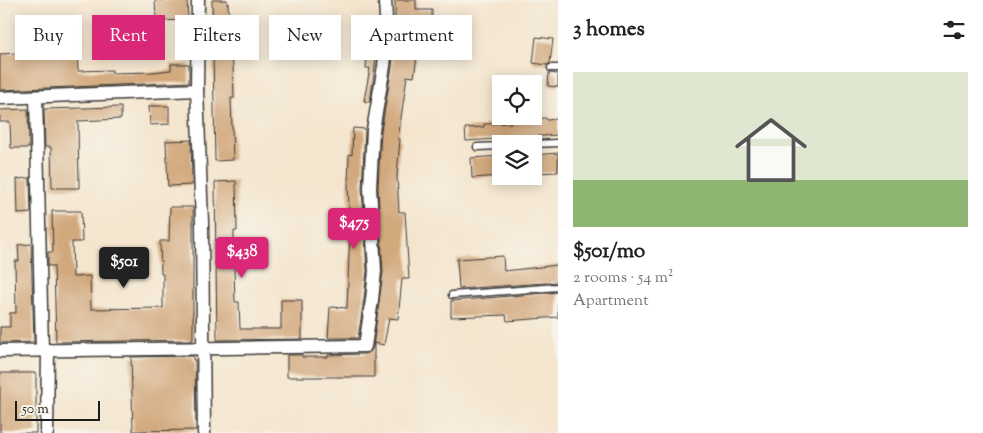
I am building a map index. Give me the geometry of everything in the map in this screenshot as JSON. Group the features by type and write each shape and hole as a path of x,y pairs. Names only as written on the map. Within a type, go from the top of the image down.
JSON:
{"street":[{"path":"198,0 197,90 202,223 204,433"},
{"path":"0,351 365,346 375,271 370,188 373,130 384,66 386,38 385,0"},
{"path":"0,98 197,90"},
{"path":"36,97 47,433"}],"lane":[{"path":"542,144 558,143"},
{"path":"477,147 492,146"},
{"path":"452,295 558,288"}],"building":[{"path":"155,0 187,0 188,15 175,15 175,20 165,21 165,15 156,15"},
{"path":"212,0 227,0 229,15 212,15"},
{"path":"395,0 416,0 416,10 432,10 432,15 395,15"},
{"path":"536,37 553,39 550,63 547,65 533,63"},
{"path":"15,53 15,60 77,60 78,71 112,70 112,73 171,70 171,64 189,64 189,82 0,90 0,54"},
{"path":"213,60 232,60 234,98 231,98 233,160 215,161"},
{"path":"367,60 376,60 370,102 364,101 370,68 366,68"},
{"path":"393,60 416,60 414,77 407,76 398,139 400,139 397,176 399,212 405,212 409,279 402,279 398,319 389,318 384,345 374,343 374,377 287,377 287,355 328,357 328,355 365,354 371,351 373,347 383,272 378,188 381,131"},
{"path":"549,73 558,74 558,87 548,86"},
{"path":"149,106 169,106 169,124 150,125"},
{"path":"121,107 121,119 78,121 79,188 52,188 51,147 45,147 44,109"},
{"path":"28,109 29,148 11,148 10,122 0,122 0,110"},
{"path":"542,118 546,118 547,120 558,119 558,135 492,135 492,139 466,141 465,128 484,127 484,124 542,125"},
{"path":"353,128 365,129 362,188 367,271 364,299 358,338 328,338 330,307 347,308 350,228 349,154 352,155"},
{"path":"191,140 192,185 168,186 166,141"},
{"path":"558,153 558,172 542,173 542,154"},
{"path":"492,157 492,177 472,178 471,158"},
{"path":"30,178 31,213 18,214 17,179"},
{"path":"236,181 237,231 234,231 234,270 235,302 239,302 240,329 281,329 281,300 302,300 302,339 217,340 215,182"},
{"path":"170,207 193,207 193,340 56,342 54,266 48,266 48,252 53,252 52,211 81,211 82,242 72,242 73,277 90,276 91,309 163,308 163,274 161,274 160,241 169,241"},
{"path":"31,244 34,342 0,343 0,327 10,327 10,313 16,313 15,261 19,261 18,245"},
{"path":"503,256 504,271 558,265 558,282 459,289 457,259"},
{"path":"558,292 558,317 507,321 506,315 451,317 451,301"},
{"path":"193,356 193,360 195,360 196,430 133,431 131,357"},
{"path":"0,373 36,373 36,433 0,433"}]}
